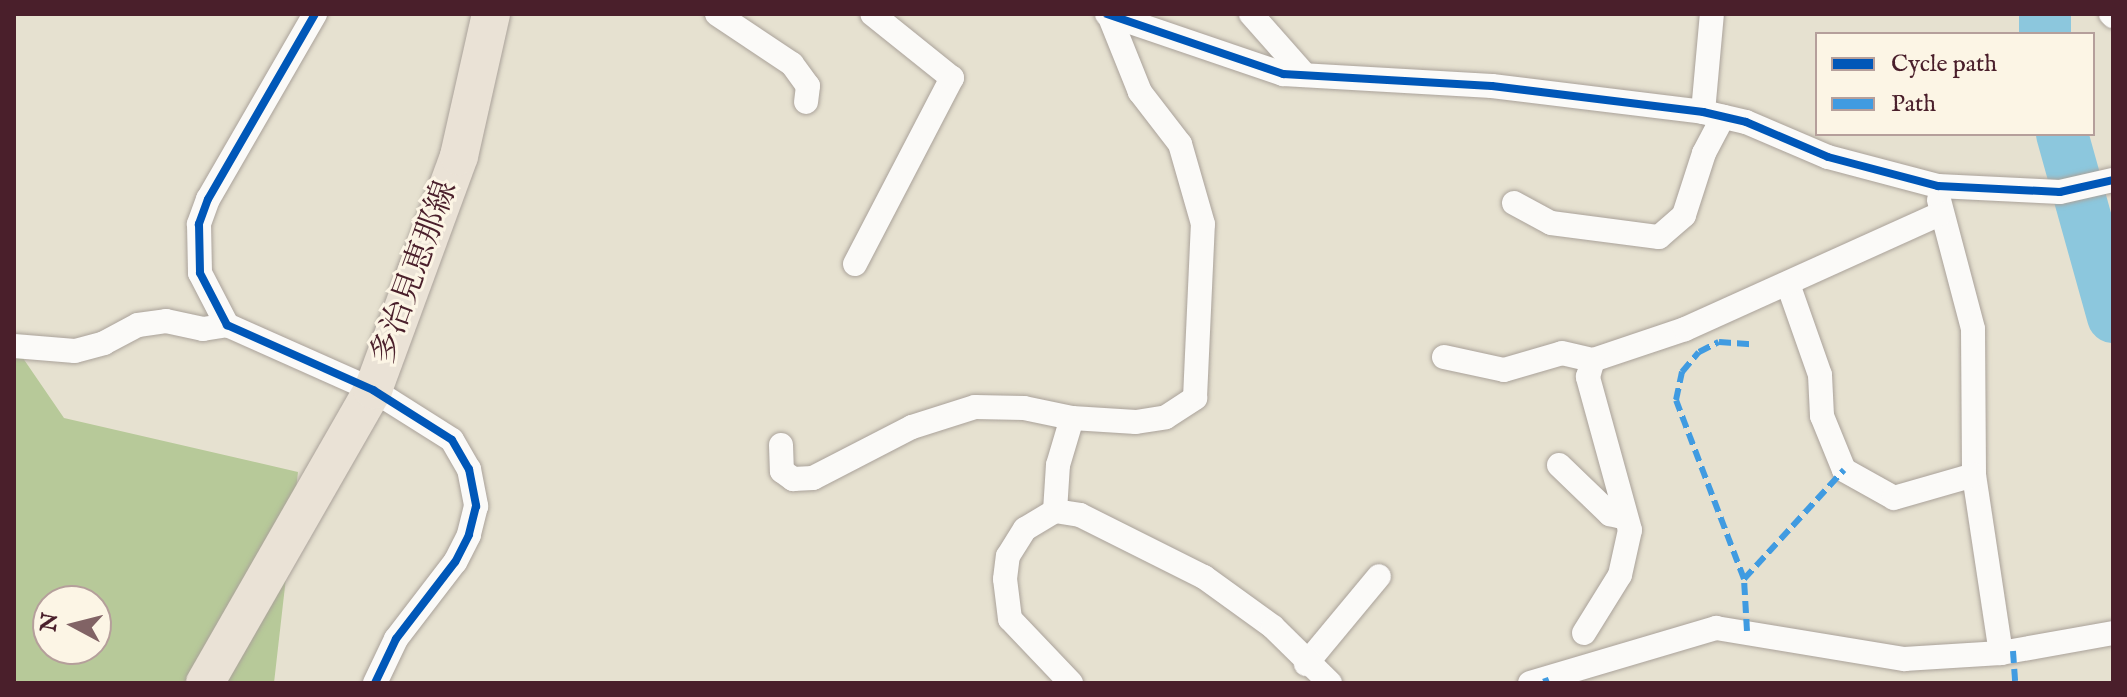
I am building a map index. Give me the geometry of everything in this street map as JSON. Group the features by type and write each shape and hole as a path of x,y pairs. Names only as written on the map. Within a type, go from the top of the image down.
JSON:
{"main road":[{"name":"多治見恵那線","path":"205,683 373,390 459,156 491,14"}],"street":[{"path":"227,325 200,273 199,224 208,199 315,14"},
{"path":"717,14 792,64 808,86 806,102"},
{"path":"855,264 952,78 872,14"},
{"path":"1108,14 1265,70 1492,86 1713,114 1781,134 1828,157 1938,186 2060,192 2108,181"},
{"path":"781,445 782,471 793,479 813,478 840,460 954,412 1024,408 1072,418 1136,422 1166,417 1195,398 1203,224 1180,144 1140,92 1108,14"},
{"path":"1251,14 1305,75"},
{"path":"1514,203 1551,223 1659,237 1684,215 1713,114 1712,14"},
{"path":"1938,186 1940,214 1973,329 1974,475 2001,653"},
{"path":"1444,357 1504,370 1562,353 1593,360 1685,329 1940,214"},
{"path":"1788,284 1820,375 1822,416 1844,470 1894,498 1974,475"},
{"path":"14,346 75,351 104,343 138,325 166,321 203,329 227,325 373,390 452,440 469,469 476,506 455,562 396,639 375,683"},
{"path":"1584,633 1628,554 1626,518 1588,377 1593,360"},
{"path":"1055,511 1058,465 1072,418"},
{"path":"1559,465 1610,514 1626,518"},
{"path":"1071,683 1010,619 1005,579 1008,556 1025,529 1055,511 1080,515 1204,577 1273,627 1306,664 1330,683"},
{"path":"1306,664 1379,576"},
{"path":"1541,681 1716,628 1904,659 2001,653 2113,633"}],"green space":[{"path":"14,345 64,418 298,472 274,683 14,683"}],"waterway":[{"path":"2045,14 2045,32"},
{"path":"2063,136 2113,317"}],"marked path":[{"path":"1747,631 1744,579 1676,400 1682,372 1699,352 1719,342 1751,344"},
{"path":"1744,579 1844,470"},
{"path":"2013,651 2015,683"},
{"path":"1545,678 1547,683"}],"cycle path":[{"path":"315,14 208,199 199,224 200,273 227,325 373,390 452,440 469,469 476,506 469,535 455,562 396,639 375,683"},
{"path":"1107,14 1283,74 1492,86 1703,112 1746,122 1828,157 1938,186 2060,192 2113,180"}]}
